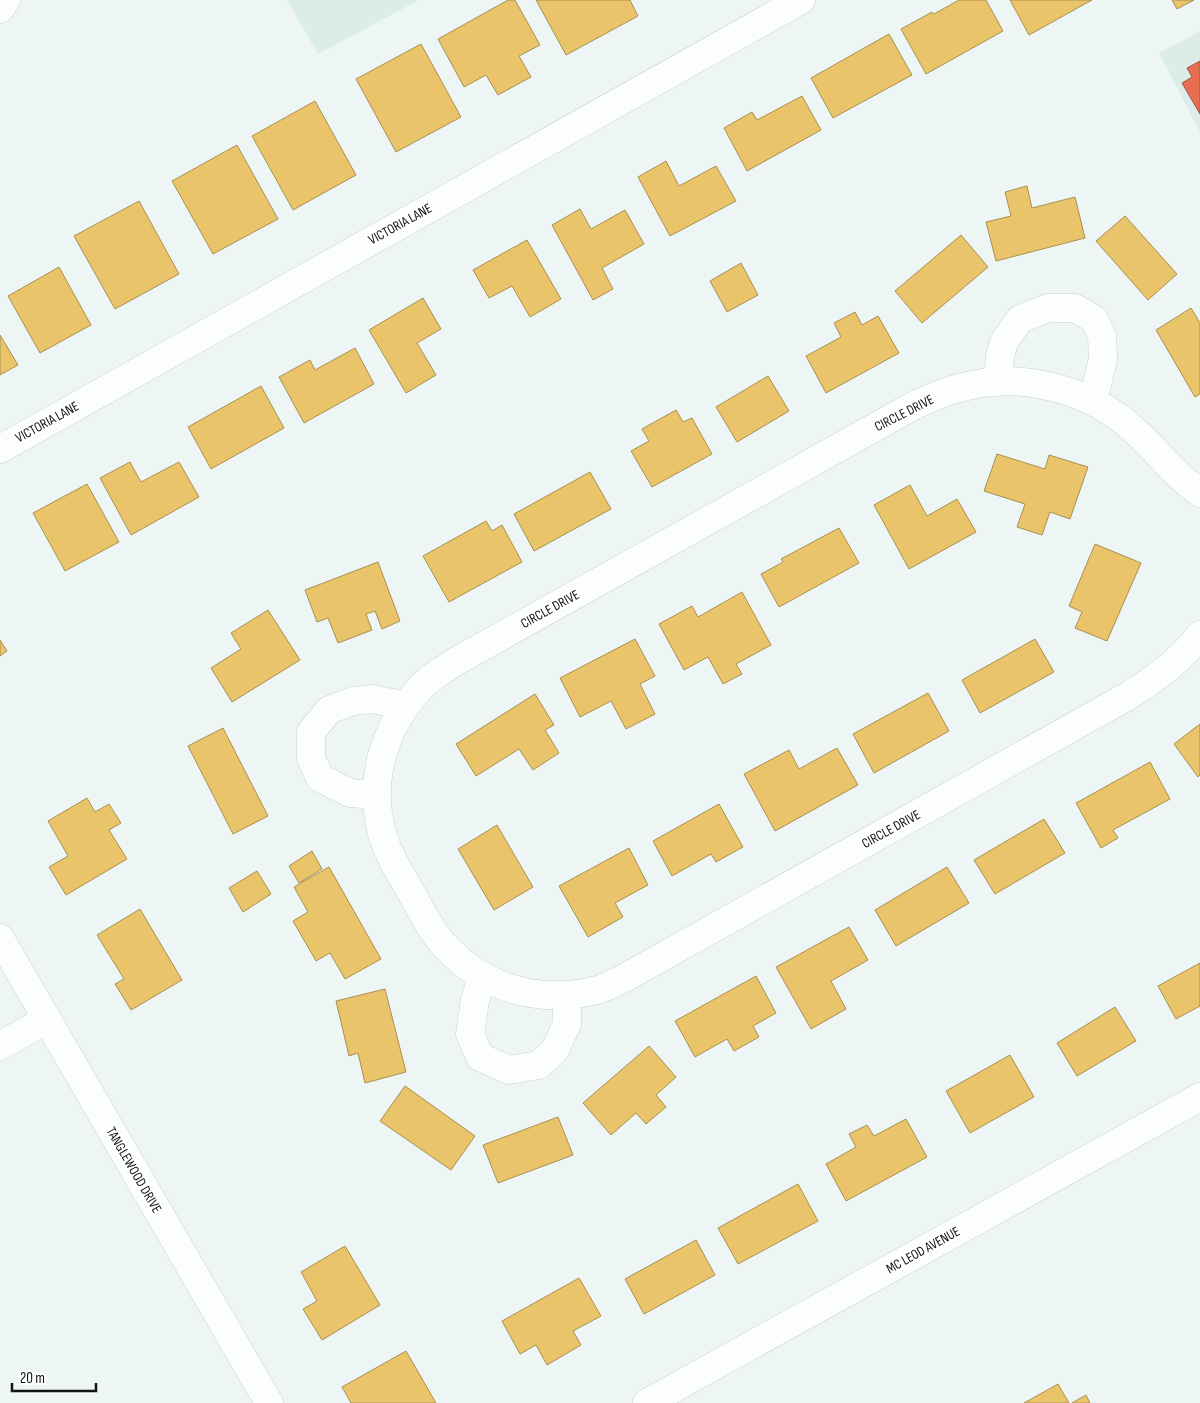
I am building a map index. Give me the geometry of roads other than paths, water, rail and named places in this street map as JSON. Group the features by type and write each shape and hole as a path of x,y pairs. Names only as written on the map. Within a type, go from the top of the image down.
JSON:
{"street":[{"path":"0,9 6,0"},
{"name":"VICTORIA LANE","path":"0,449 801,0"},
{"path":"998,382 1000,356 1004,342 1020,319 1048,308 1076,308 1094,319 1102,336 1103,359 1093,401"},
{"name":"CIRCLE DRIVE","path":"1200,493 1185,482 1133,429 1093,401 1042,385 1007,382 968,385 934,396 453,664 426,682 405,706 390,732 381,754 376,795 380,826 391,857 427,922 447,948 482,976 516,990 534,994 567,995 598,989 628,976 1128,696 1162,674 1191,647 1200,635"},
{"path":"376,795 350,793 320,778 311,758 311,732 329,710 353,701 373,699 405,706"},
{"name":"TANGLEWOOD DRIVE","path":"0,938 269,1403"},
{"path":"482,976 475,1000 470,1034 480,1057 509,1070 539,1064 555,1050 566,1024 567,995"},
{"path":"0,1046 47,1019"},
{"name":"MC LEOD AVENUE","path":"646,1403 1200,1097"}]}
